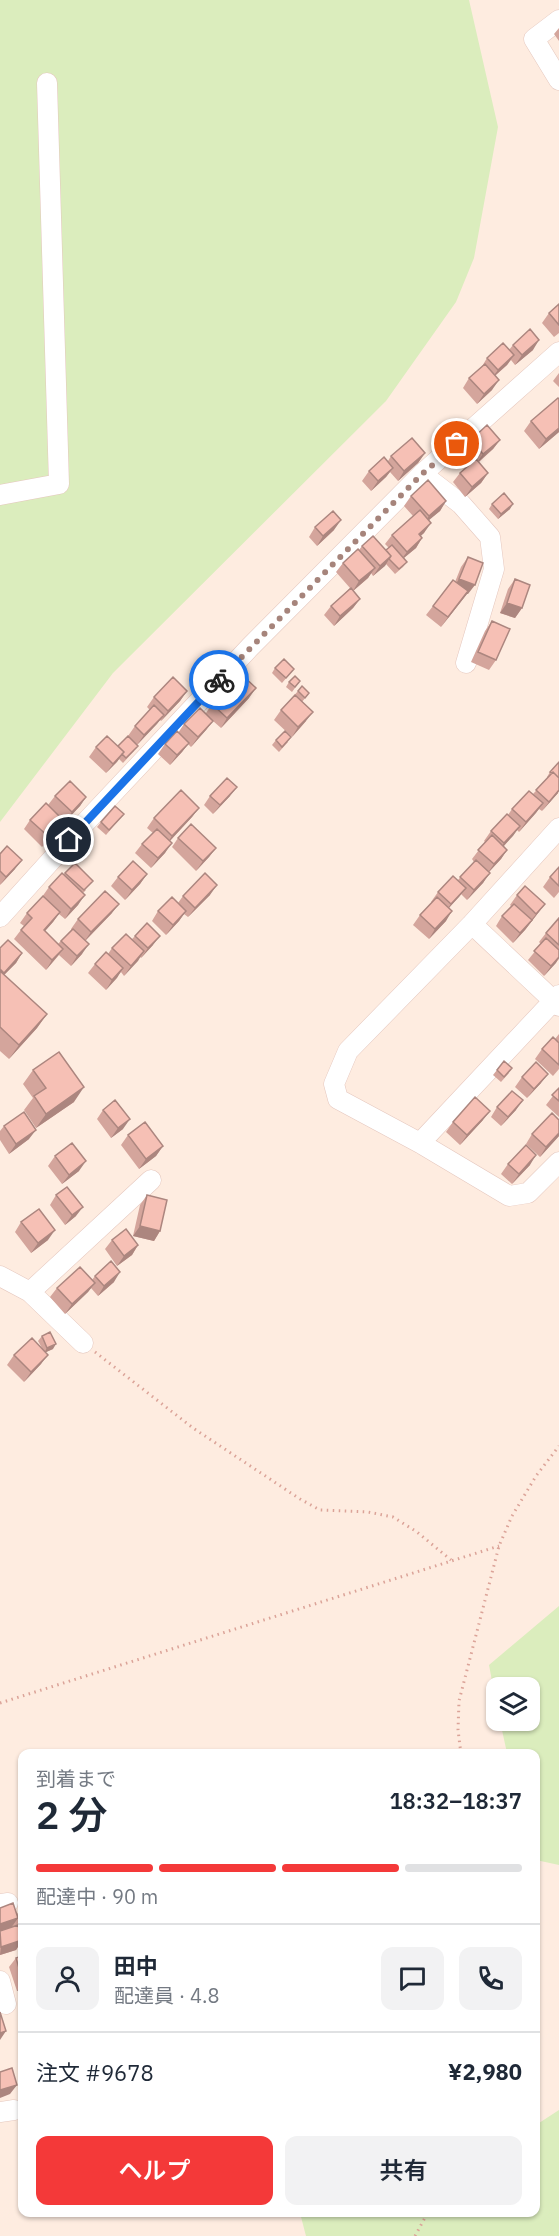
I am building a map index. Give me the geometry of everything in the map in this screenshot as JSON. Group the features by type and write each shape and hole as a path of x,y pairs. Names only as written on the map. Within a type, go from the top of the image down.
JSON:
{"street":[{"path":"559,20 534,39 559,80"},
{"path":"0,495 59,484 47,83"},
{"path":"0,917 250,646 422,474 559,352"},
{"path":"422,474 461,504 490,537 494,569 466,663"},
{"path":"559,828 472,924 348,1052 334,1084 338,1099 420,1143 509,1196 528,1193 559,1162"},
{"path":"420,1143 557,1001 472,924"},
{"path":"30,1292 151,1180"},
{"path":"0,1276 30,1292 83,1342"},
{"path":"0,1981 6,2004"}],"path":[{"path":"83,1342 193,1428 300,1499 320,1510 368,1512 393,1517 417,1532 451,1560"},
{"path":"460,1749 458,1731 459,1701 499,1546 512,1516 536,1476 559,1446"},
{"path":"0,1703 499,1546"},
{"path":"415,2236 425,2217"}],"green space":[{"path":"0,0 469,0 498,127 474,258 456,302 386,401 113,673 0,822"},
{"path":"559,1606 559,1865 540,1861 540,1749 506,1749 502,1731 540,1731 540,1677 491,1677 489,1665"},
{"path":"559,2110 559,2236 306,2236 301,2217 540,2217 540,2122"}],"building":[{"path":"559,304 559,325 549,313"},
{"path":"530,329 539,340 522,355 513,345"},
{"path":"503,343 514,355 498,370 487,358"},
{"path":"485,364 499,380 484,394 469,378"},
{"path":"558,398 559,428 546,439 531,421"},
{"path":"487,425 500,440 483,454 471,440"},
{"path":"412,438 425,453 404,471 391,456"},
{"path":"384,457 393,468 378,481 369,471"},
{"path":"476,459 488,473 472,487 460,473"},
{"path":"428,480 446,501 429,516 411,496"},
{"path":"504,493 513,504 501,514 492,504"},
{"path":"420,510 431,523 419,534 422,538 407,552 392,535"},
{"path":"333,511 341,520 323,536 315,527"},
{"path":"373,536 391,556 380,566 362,546"},
{"path":"392,545 407,562 399,569 389,559 391,556 386,550"},
{"path":"358,549 375,568 359,581 343,563"},
{"path":"468,557 483,563 475,585 459,579"},
{"path":"515,579 530,585 522,608 507,603"},
{"path":"453,580 468,591 448,617 433,606"},
{"path":"351,588 360,599 340,616 331,606"},
{"path":"492,621 510,629 496,660 478,652"},
{"path":"284,659 294,669 286,678 275,668"},
{"path":"241,674 256,688 227,718 212,704"},
{"path":"295,676 300,681 295,687 289,682"},
{"path":"173,677 187,691 168,711 154,697"},
{"path":"302,686 309,693 305,698 298,691"},
{"path":"295,695 313,712 298,727 281,710"},
{"path":"154,705 164,715 144,735 135,726"},
{"path":"200,708 213,721 198,737 184,724"},
{"path":"177,731 189,743 177,755 165,744"},
{"path":"285,731 291,737 282,747 276,740"},
{"path":"107,736 124,752 113,764 96,747"},
{"path":"128,736 138,746 126,758 118,746"},
{"path":"559,762 559,778 550,772"},
{"path":"553,772 559,778 559,790 549,802 536,790"},
{"path":"227,778 237,787 220,805 210,796"},
{"path":"70,781 86,797 72,812 55,796"},
{"path":"181,790 199,808 172,836 154,818"},
{"path":"529,791 543,803 526,822 512,809"},
{"path":"46,803 64,821 49,837 30,820"},
{"path":"115,806 124,814 109,830 101,822"},
{"path":"507,814 520,826 504,843 491,831"},
{"path":"191,824 216,848 203,861 178,838"},
{"path":"157,829 172,843 158,858 142,844"},
{"path":"492,835 507,850 494,864 478,850"},
{"path":"7,846 22,860 6,877 0,871 0,854"},
{"path":"476,860 490,873 474,890 460,877"},
{"path":"133,861 147,874 132,890 118,877"},
{"path":"75,863 93,881 84,890 65,873"},
{"path":"559,867 559,886 550,877"},
{"path":"62,873 85,895 71,909 49,887"},
{"path":"205,873 217,885 195,908 183,896"},
{"path":"453,876 466,888 451,904 438,892"},
{"path":"525,886 545,904 536,914 517,895"},
{"path":"105,891 119,904 91,932 78,919"},
{"path":"43,896 60,912 44,930 63,949 52,960 21,930 32,918 27,913"},
{"path":"172,897 186,911 173,925 158,911"},
{"path":"437,897 452,911 435,929 420,915"},
{"path":"514,904 532,920 520,933 502,916"},
{"path":"559,918 559,945 546,933"},
{"path":"147,923 160,936 148,948 135,936"},
{"path":"73,929 89,944 77,956 61,941"},
{"path":"126,934 144,951 131,966 112,948"},
{"path":"546,938 559,950 559,957 551,966 534,951"},
{"path":"8,940 22,953 4,973 0,969 0,948"},
{"path":"106,952 123,968 112,980 95,964"},
{"path":"0,971 47,1014 19,1045 0,1027"},
{"path":"553,1037 559,1043 559,1065 542,1049"},
{"path":"59,1052 84,1087 46,1114 34,1096 46,1088 33,1070"},
{"path":"504,1061 512,1068 504,1077 497,1070"},
{"path":"536,1062 548,1074 534,1089 522,1077"},
{"path":"559,1088 559,1101 552,1095"},
{"path":"512,1091 523,1100 508,1117 497,1107"},
{"path":"475,1097 490,1111 467,1135 453,1122"},
{"path":"115,1100 130,1119 118,1128 103,1110"},
{"path":"24,1112 36,1130 16,1144 4,1126"},
{"path":"552,1113 559,1120 559,1133 546,1147 532,1134"},
{"path":"145,1122 163,1146 146,1159 128,1135"},
{"path":"72,1143 86,1161 69,1175 55,1156"},
{"path":"526,1145 536,1155 519,1174 508,1164"},
{"path":"67,1187 83,1207 72,1215 56,1195"},
{"path":"147,1195 167,1200 160,1231 140,1226"},
{"path":"39,1209 55,1230 38,1243 21,1222"},
{"path":"126,1229 138,1245 124,1256 112,1240"},
{"path":"111,1261 120,1272 104,1286 95,1276"},
{"path":"80,1267 95,1283 72,1304 57,1288"},
{"path":"50,1332 56,1344 47,1348 42,1336"},
{"path":"32,1338 48,1355 31,1372 14,1355"},
{"path":"13,1903 18,1918 0,1924 0,1908"},
{"path":"18,1925 18,1941 1,1947 0,1931"},
{"path":"0,2012 6,2031 0,2033"},
{"path":"12,2068 17,2085 0,2090 0,2072"}],"way so far":[{"path":"219,680 422,474 457,444"}],"route":[{"path":"69,840 219,680"}]}
